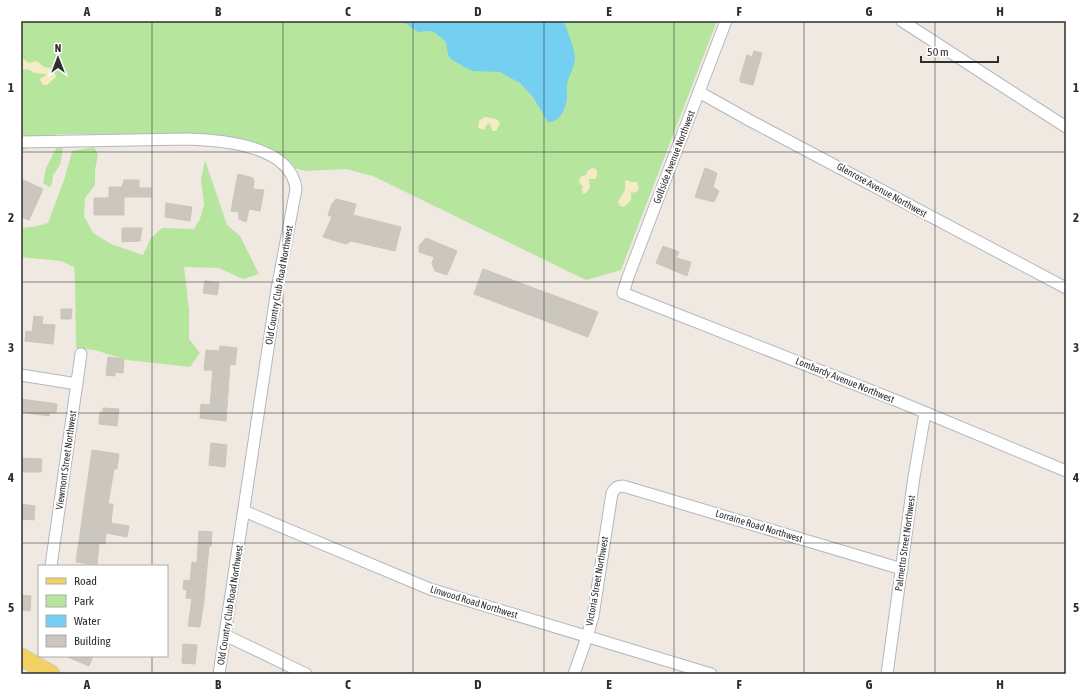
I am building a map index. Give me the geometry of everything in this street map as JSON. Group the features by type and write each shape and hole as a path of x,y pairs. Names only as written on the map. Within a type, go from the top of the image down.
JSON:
{"main road":[{"path":"21,657 42,668"}],"street":[{"name":"Golfside Avenue Northwest","path":"623,293 726,21"},
{"path":"902,21 1066,127"},
{"name":"Glenrose Avenue Northwest","path":"699,92 1066,288"},
{"name":"Old Country Club Road Northwest","path":"21,142 187,139 210,140 240,144 257,149 269,154 282,163 292,174 296,189 276,297 219,674"},
{"name":"Lombardy Avenue Northwest","path":"623,293 925,412 1066,471"},
{"name":"Viewmont Street Northwest","path":"51,565 81,354"},
{"path":"21,375 77,384"},
{"name":"Palmetto Street Northwest","path":"887,674 914,478 925,412"},
{"name":"Lorraine Road Northwest","path":"615,488 623,486 902,569"},
{"name":"Victoria Street Northwest","path":"574,674 593,616 612,493 615,488"},
{"name":"Linwood Road Northwest","path":"244,511 430,589 711,674"},
{"path":"225,635 306,674"}],"green space":[{"path":"21,21 717,21 621,270 586,280 373,176 346,169 305,171 294,168 281,157 191,134 57,134 21,151"},
{"path":"57,147 63,148 60,165 53,175 52,184 50,187 43,183 46,168"},
{"path":"94,147 98,154 95,170 95,185 85,198 84,216 93,233 111,244 143,255 151,238 162,228 194,229 200,219 204,204 201,180 205,160 227,225 240,236 259,274 243,279 219,268 184,267 189,310 189,339 200,353 190,367 127,360 95,350 76,348 74,267 61,261 21,257 21,228 48,223 65,177 72,151"}],"sand":[{"path":"21,57 29,63 37,61 44,67 50,68 56,77 47,85 43,85 40,80 46,74 34,73 28,69 21,70"},
{"path":"484,117 494,118 499,121 500,123 496,131 492,131 490,123 487,124 484,130 478,128 479,121"},
{"path":"593,168 597,170 597,176 595,179 589,179 590,187 587,192 583,194 583,186 580,184 579,179 586,175 588,170"},
{"path":"625,181 637,182 639,189 636,192 631,193 631,200 624,207 620,206 618,202 625,190"}],"water":[{"path":"395,21 564,21 575,57 567,84 567,98 563,112 557,119 548,122 533,97 520,83 500,72 473,71 464,67 451,59 448,55 446,42 434,32 418,32 407,24"}],"building":[{"path":"754,51 762,53 753,85 740,82 747,55 752,57"},
{"path":"705,168 717,173 713,187 719,191 714,202 695,197"},
{"path":"238,174 253,178 253,189 264,190 260,211 249,209 246,222 239,219 239,212 231,211"},
{"path":"21,179 43,189 29,220 21,217"},
{"path":"124,180 139,180 139,188 151,188 151,197 124,197 124,215 94,215 94,198 109,198 109,187 122,187"},
{"path":"336,199 356,204 353,215 401,227 395,251 351,241 346,244 323,237 332,217 328,215 332,204"},
{"path":"166,203 192,207 190,221 165,217"},
{"path":"122,228 142,228 140,241 122,242"},
{"path":"426,238 457,251 447,275 435,271 432,263 434,257 419,252 419,246"},
{"path":"663,246 679,252 676,258 691,262 687,276 656,263"},
{"path":"483,269 598,312 588,337 474,294"},
{"path":"205,281 219,283 217,295 203,293"},
{"path":"61,309 72,309 71,319 61,319"},
{"path":"34,316 43,317 42,324 55,325 53,344 25,341 26,331 32,332"},
{"path":"220,346 237,348 235,365 230,364 226,421 200,418 201,404 210,405 213,370 204,370 206,350 219,351"},
{"path":"108,357 124,359 123,373 115,372 115,376 106,375"},
{"path":"21,399 57,404 56,413 50,412 49,416 21,412"},
{"path":"103,408 119,409 117,426 99,424 100,412 103,412"},
{"path":"211,443 227,445 225,467 209,465"},
{"path":"92,450 119,454 117,469 114,469 108,504 113,504 111,523 129,526 127,537 106,533 105,544 99,543 97,565 76,562"},
{"path":"21,458 42,459 41,472 21,472"},
{"path":"21,504 35,506 34,520 21,519"},
{"path":"199,531 212,532 211,546 209,546 200,627 188,626 192,599 186,598 187,590 183,589 184,580 190,581 192,562 197,563"},
{"path":"21,595 31,596 30,611 21,610"},
{"path":"183,644 197,645 195,664 182,663"},
{"path":"67,657 93,657 89,666"}]}
